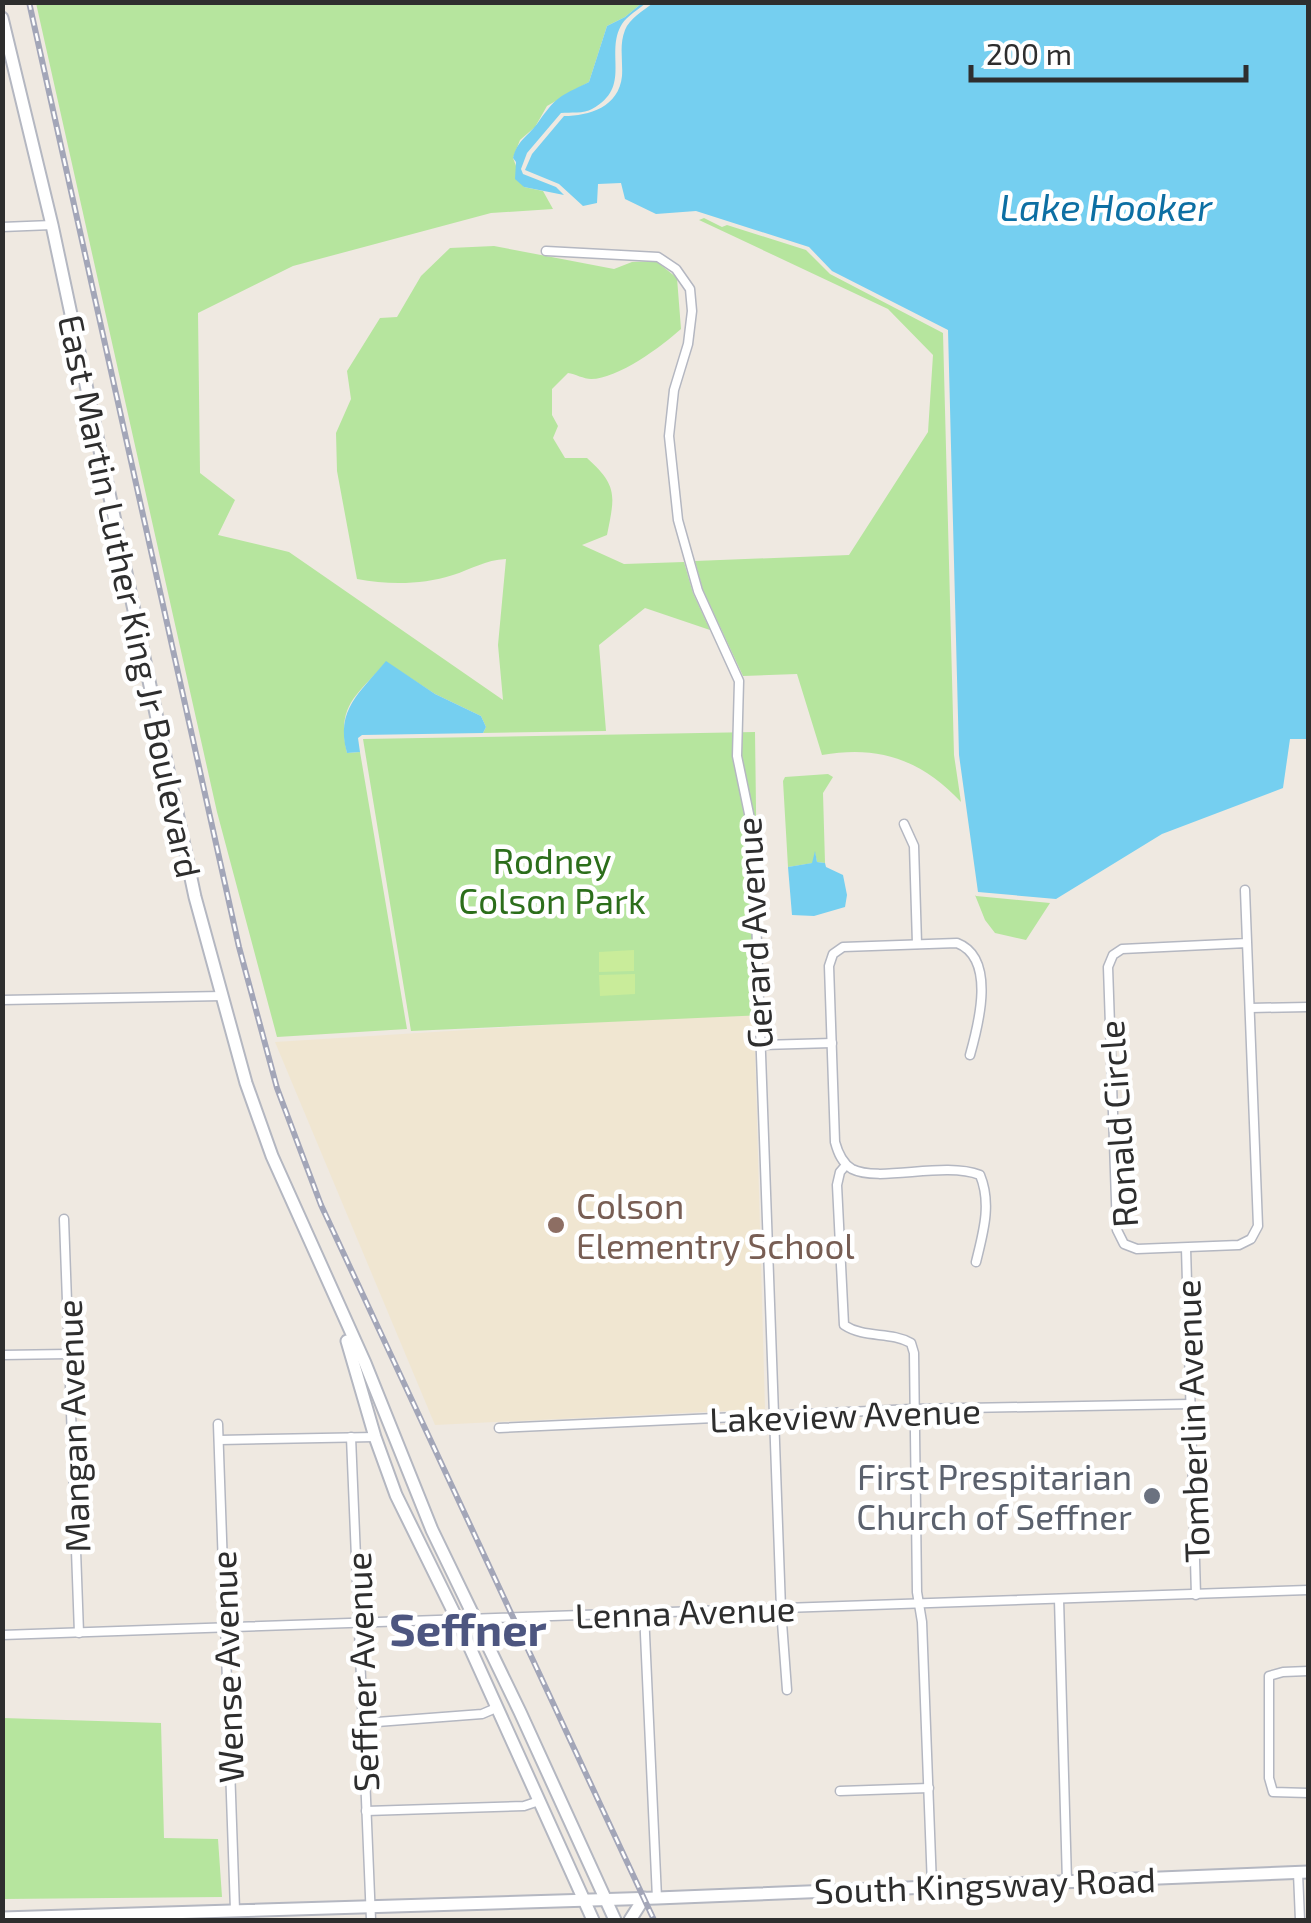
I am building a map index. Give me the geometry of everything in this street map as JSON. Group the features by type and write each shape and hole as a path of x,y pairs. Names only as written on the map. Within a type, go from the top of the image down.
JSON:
{"main road":[{"name":"East Martin Luther King Jr Boulevard","path":"2,18 52,225 195,897 246,1083 331,1294"},
{"path":"331,1294 396,1495 593,1920"},
{"path":"331,1294 365,1363 432,1530 556,1788 614,1920"},
{"name":"South Kingsway Road","path":"8,1918 243,1914 369,1906 1303,1873"},
{"path":"630,1920 650,1898"}],"street":[{"path":"2,226 52,225"},
{"name":"Gerard Avenue","path":"546,252 658,257 676,269 690,289 688,344 674,390 668,436 678,520 698,591 739,681 738,756 753,833 787,1690"},
{"path":"904,824 914,846 917,944"},
{"name":"Ronald Circle","path":"1245,890 1258,1226 1251,1239 1239,1245 1137,1249 1124,1244 1117,1230 1108,967 1122,949 1247,943"},
{"path":"970,1055 980,1020 980,964 971,948 958,942 842,947 833,954 829,966 835,1142 846,1165 864,1172 964,1169 980,1175 986,1189 986,1221 976,1262"},
{"path":"2,1000 222,996"},
{"path":"1250,1008 1308,1007"},
{"path":"760,1045 832,1043"},
{"path":"846,1165 837,1185 844,1325 856,1333 901,1337 911,1343 918,1604 922,1622 932,1886"},
{"name":"Mangan Avenue","path":"64,1219 79,1633"},
{"name":"Tomberlin Avenue","path":"1186,1248 1196,1594"},
{"path":"2,1355 69,1354"},
{"name":"Lakeview Avenue","path":"499,1428 912,1409 1190,1404"},
{"name":"Wense Avenue","path":"218,1424 224,1628 243,1914"},
{"name":"Seffner Avenue","path":"351,1437 371,1920"},
{"path":"218,1440 375,1437"},
{"name":"Lenna Avenue","path":"2,1636 1308,1590"},
{"path":"1059,1599 1067,1882"},
{"path":"644,1612 650,1898"},
{"path":"1308,1671 1269,1676 1266,1691 1269,1778 1273,1792 1308,1793"},
{"path":"364,1723 482,1714 496,1708"},
{"path":"840,1791 929,1788"},
{"path":"366,1811 524,1806 539,1800"},
{"path":"1300,1920 1303,1873"}],"shaded area":[{"name":"Colson Elementry School","path":"754,1012 765,1409 435,1425 275,1042"}],"green space":[{"path":"36,3 642,3 607,26 589,82 547,106 535,127 520,140 513,158 524,187 543,191 553,209 491,213 293,266 198,313 200,473 235,500 218,535 289,552 503,700 498,645 506,559 429,581 357,579 337,471 336,433 351,399 347,371 380,318 397,317 421,276 450,248 494,246 614,269 632,262 656,261 677,278 681,329 614,374 591,379 568,373 552,389 552,415 558,426 553,438 565,458 587,458 604,476 612,492 607,535 582,545 624,564 684,562 710,630 645,608 599,645 606,731 483,733 486,727 481,716 435,694 386,662 358,693 347,712 347,753 360,752 407,1029 277,1037 217,812"},
{"path":"704,218 722,227 727,225 806,250 830,274 943,333 954,755 961,802 931,776 898,759 863,752 822,755 797,674 743,676 703,590 695,561 849,555 928,432 933,355 888,309 699,220"},
{"name":"Rodney Colson Park","path":"755,732 764,1015 411,1031 363,739"},
{"path":"785,777 833,777 823,793 825,863 817,862 815,853 813,863 788,867 783,781"},
{"path":"975,895 1050,903 1026,940 995,933"},
{"path":"634,950 634,971 599,972 599,952"},
{"path":"635,974 635,994 600,996 599,975"},
{"path":"3,1718 161,1723 164,1838 218,1839 222,1897 3,1899"}],"water":[{"path":"646,3 624,21 617,35 611,91 589,111 561,113 527,153 523,174 556,187 564,195 524,187 515,179 513,158 517,147 554,103 589,82 607,26"},
{"name":"Lake Hooker","path":"653,3 1308,3 1308,739 1290,739 1283,788 1162,834 1056,899 978,892 959,755 948,330 832,271 809,247 696,211 656,214 625,199 621,183 598,184 597,203 583,206 559,184 525,170 532,154 564,116 593,112 615,95 622,76 625,30 633,18"},
{"path":"386,661 435,694 481,716 486,727 483,733 362,735 358,738 360,752 347,753 347,713"},
{"path":"815,851 817,862 843,875 845,907 814,916 792,915 788,867 812,863"}],"railway":[{"path":"29,2 239,947 277,1088 321,1205 654,1920"}],"place":[{"name":"Colson Elementry School","path":"556,1225"},
{"name":"First Prespitarian Church of Seffner","path":"1152,1496"}],"district":[{"name":"Seffner","path":"468,1628"}]}
